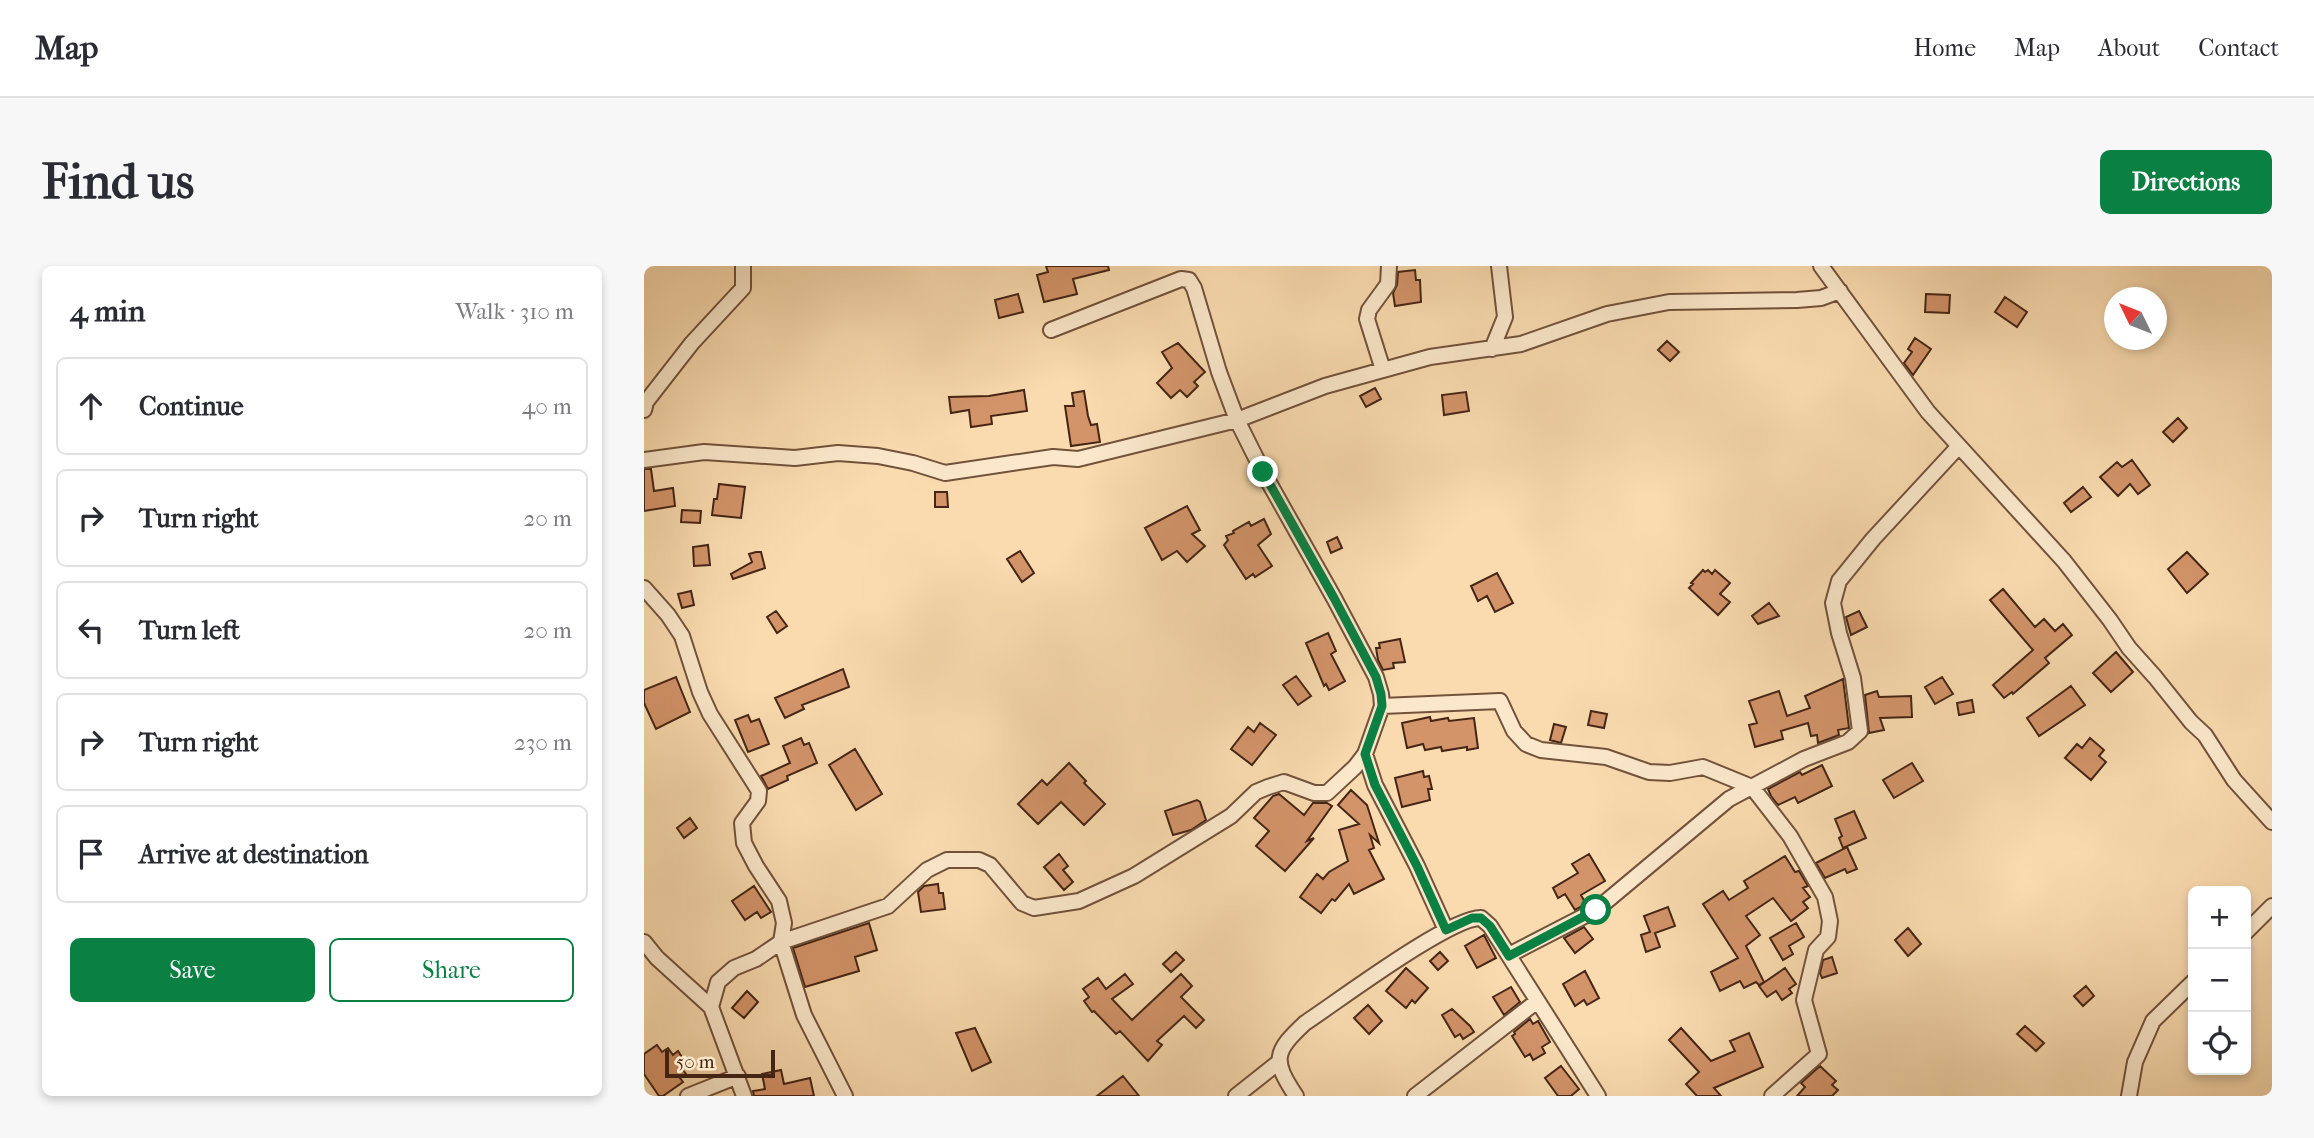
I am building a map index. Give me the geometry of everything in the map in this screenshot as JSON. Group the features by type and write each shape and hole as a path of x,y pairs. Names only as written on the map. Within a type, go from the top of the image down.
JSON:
{"street":[{"path":"644,410 646,402 692,343 743,288 743,266"},
{"path":"1383,370 1367,319 1369,310 1388,284 1389,266"},
{"path":"1492,349 1505,317 1499,266"},
{"path":"1821,266 1928,412 2064,561 2129,648 2205,735 2234,780 2272,822"},
{"path":"711,1007 718,982 734,968 756,959 781,943 888,906 927,870 947,860 979,860 990,865 1022,903 1034,908 1079,901 1134,877 1231,816 1256,792 1284,782 1314,793 1327,793 1365,754 1382,706 1376,677 1263,472 1237,419 1219,372 1194,288 1189,280 1181,279 1051,330"},
{"path":"644,460 704,452 795,458 838,453 878,456 945,473 1053,457 1078,458 1237,419 1325,386 1430,356 1521,344 1607,314 1669,302 1821,299 1840,291"},
{"path":"1509,956 1596,910 1729,799 1804,758 1848,742 1860,731 1853,678 1833,603 1839,581 1873,539 1959,446"},
{"path":"644,588 682,636 710,714 759,791 758,801 741,823 744,843 779,901 784,923 781,943 804,1016 845,1096"},
{"path":"1382,706 1500,701 1514,731 1526,744 1541,750 1606,757 1649,772 1670,773 1703,768 1752,787 1790,836 1825,897 1830,921 1828,937 1816,950 1804,1000 1819,1054 1772,1096"},
{"path":"1365,754 1375,785 1446,930"},
{"path":"2251,927 2272,906"},
{"path":"1296,1096 1283,1076 1279,1062 1283,1044 1305,1023 1446,930 1472,918 1481,918 1490,926 1598,1096"},
{"path":"644,942 657,958 711,1007 744,1096"},
{"path":"2129,1096 2135,1062 2153,1021 2188,987"},
{"path":"1415,1096 1536,1002"},
{"path":"1236,1096 1279,1062"},
{"path":"688,1096 738,1076"}],"building":[{"path":"1046,266 1108,266 1109,270 1073,279 1077,294 1044,302 1037,275 1048,272"},
{"path":"1415,270 1416,280 1420,280 1421,302 1395,306 1393,293 1398,272"},
{"path":"1018,294 1023,312 999,318 995,300"},
{"path":"1926,294 1950,295 1949,313 1925,312"},
{"path":"2005,297 2027,312 2017,327 1995,312"},
{"path":"1915,338 1931,349 1913,375 1904,363 1912,352 1908,349"},
{"path":"1667,341 1679,352 1670,361 1658,350"},
{"path":"1178,343 1205,372 1194,382 1198,386 1187,397 1180,390 1171,398 1157,383 1172,368 1162,352"},
{"path":"1375,388 1381,399 1366,407 1360,396"},
{"path":"1024,390 1027,411 991,416 992,424 971,427 969,410 951,413 949,397 989,396"},
{"path":"1084,391 1088,416 1091,425 1097,424 1100,442 1071,446 1065,406 1074,406 1072,393"},
{"path":"1466,392 1469,411 1444,415 1442,395"},
{"path":"2178,418 2187,428 2173,442 2163,432"},
{"path":"2132,460 2150,485 2138,494 2130,484 2118,496 2100,477 2117,462 2122,467"},
{"path":"644,469 651,469 654,491 673,488 675,506 644,511"},
{"path":"719,484 745,487 741,518 712,515"},
{"path":"2083,487 2091,497 2071,512 2064,503"},
{"path":"935,492 947,492 948,507 935,507"},
{"path":"1187,506 1200,530 1192,534 1205,546 1187,562 1177,551 1162,560 1145,528"},
{"path":"682,510 701,511 700,523 681,522"},
{"path":"1264,519 1271,534 1258,545 1272,566 1255,577 1253,574 1246,579 1224,545 1228,540 1226,536 1249,522 1251,526"},
{"path":"1337,537 1342,548 1331,553 1327,542"},
{"path":"708,545 710,565 694,566 693,547"},
{"path":"1020,551 1034,573 1022,582 1007,559"},
{"path":"761,552 765,568 733,579 731,574 752,562 749,554"},
{"path":"2187,552 2208,574 2187,593 2168,569"},
{"path":"1703,570 1712,574 1715,570 1730,583 1720,594 1730,602 1718,615 1689,588"},
{"path":"1497,573 1513,603 1495,612 1487,596 1478,601 1471,586"},
{"path":"2003,589 2035,627 2044,619 2055,631 2063,624 2072,635 2045,658 2049,663 2013,694 2012,692 2004,698 1993,685 2033,650 1990,600"},
{"path":"691,591 694,605 682,608 678,594"},
{"path":"1769,603 1779,616 1758,624 1752,616"},
{"path":"776,611 787,626 777,633 767,617"},
{"path":"1859,611 1867,627 1851,635 1846,617"},
{"path":"1328,633 1336,651 1331,654 1345,681 1329,690 1326,684 1324,686 1306,643"},
{"path":"1400,639 1405,662 1393,663 1394,668 1383,670 1376,648 1380,648 1379,643"},
{"path":"2116,652 2133,672 2111,692 2093,673"},
{"path":"843,669 849,687 802,705 804,709 785,718 775,698"},
{"path":"1296,676 1311,696 1298,705 1283,685"},
{"path":"676,677 690,712 656,729 644,703 644,690"},
{"path":"1942,677 1953,694 1935,704 1925,687"},
{"path":"1843,679 1849,728 1838,730 1839,735 1818,743 1817,735 1811,736 1808,723 1781,731 1783,739 1755,747 1749,725 1757,723 1749,701 1779,691 1787,716 1810,708 1805,696"},
{"path":"2071,686 2085,705 2039,736 2027,718"},
{"path":"1877,691 1879,697 1911,696 1912,717 1880,718 1884,730 1869,733 1865,695"},
{"path":"1972,700 1974,712 1959,715 1957,703"},
{"path":"1591,711 1607,714 1604,728 1588,725"},
{"path":"748,715 751,722 759,719 769,744 748,752 735,720"},
{"path":"1430,717 1431,721 1474,718 1478,748 1442,751 1441,747 1425,750 1423,744 1407,748 1402,723"},
{"path":"1260,723 1276,735 1252,765 1231,749 1248,727 1254,732"},
{"path":"1554,724 1566,727 1561,743 1550,740"},
{"path":"801,738 804,745 809,743 817,763 787,776 788,780 768,789 761,776 790,763 783,746"},
{"path":"2090,738 2104,750 2099,756 2106,762 2091,780 2065,758 2077,744 2082,748"},
{"path":"855,749 882,794 856,810 829,765"},
{"path":"1069,763 1105,804 1084,825 1061,802 1038,824 1018,804 1042,780 1047,785"},
{"path":"1912,763 1923,781 1894,798 1883,780"},
{"path":"1822,765 1832,786 1798,803 1795,797 1778,805 1771,796 1768,789 1800,772 1802,775"},
{"path":"1423,771 1424,777 1429,776 1432,789 1428,789 1430,800 1402,807 1395,778"},
{"path":"1351,790 1367,805 1379,843 1370,835 1374,848 1369,850 1384,879 1354,894 1349,884 1321,913 1300,897 1317,874 1323,879 1329,872 1348,861 1339,830 1359,824 1338,805"},
{"path":"1279,794 1304,815 1313,803 1327,803 1332,806 1307,841 1314,838 1285,871 1256,846 1269,831 1254,818 1273,796"},
{"path":"1197,800 1206,820 1191,830 1173,835 1165,811"},
{"path":"1854,811 1866,838 1843,848 1839,838 1842,836 1835,819"},
{"path":"690,818 697,828 684,838 677,828"},
{"path":"1847,847 1857,869 1847,873 1845,869 1825,878 1816,863"},
{"path":"1059,854 1068,866 1063,870 1073,882 1064,890 1044,867"},
{"path":"1589,854 1605,881 1581,895 1586,904 1575,910 1565,894 1558,898 1553,888 1578,873 1572,864"},
{"path":"1785,856 1808,886 1803,888 1810,897 1803,902 1808,908 1791,921 1773,898 1746,916 1760,935 1746,946 1764,982 1759,985 1756,982 1744,988 1740,981 1720,991 1711,972 1738,958 1703,904 1723,891 1729,900 1748,888 1744,881"},
{"path":"938,884 939,893 943,893 945,909 921,912 918,892 924,886"},
{"path":"754,886 771,912 761,918 757,912 745,920 732,901"},
{"path":"1668,907 1675,926 1655,933 1660,947 1646,952 1641,935 1650,932 1644,916"},
{"path":"869,923 877,950 855,957 859,971 805,987 793,948"},
{"path":"1796,923 1804,937 1789,946 1793,954 1783,960 1770,938"},
{"path":"1584,927 1593,939 1575,953 1564,938"},
{"path":"1908,928 1921,944 1908,956 1895,940"},
{"path":"1484,935 1496,958 1477,968 1465,946"},
{"path":"1176,952 1184,960 1171,972 1163,964"},
{"path":"1440,952 1448,961 1438,970 1430,961"},
{"path":"1832,957 1837,973 1822,978 1820,973 1823,960"},
{"path":"1406,968 1428,988 1415,1003 1412,1000 1406,1008 1386,991"},
{"path":"1785,968 1796,984 1789,989 1792,993 1782,1000 1776,991 1767,997 1759,986"},
{"path":"1585,971 1599,998 1587,1005 1584,1000 1575,1006 1563,984"},
{"path":"1125,974 1133,984 1112,999 1132,1020 1181,974 1192,986 1181,997 1204,1020 1196,1028 1184,1016 1157,1041 1162,1045 1148,1061 1120,1031 1116,1034 1084,1001 1089,997 1083,989 1098,978 1106,989"},
{"path":"2086,986 2094,996 2083,1006 2074,996"},
{"path":"1511,987 1520,1002 1504,1015 1493,997"},
{"path":"747,991 758,1002 744,1018 732,1008"},
{"path":"1368,1005 1382,1021 1369,1034 1354,1018"},
{"path":"1452,1009 1474,1032 1463,1039 1460,1034 1455,1037 1442,1015"},
{"path":"1530,1019 1533,1024 1538,1021 1550,1042 1542,1047 1545,1053 1533,1060 1530,1054 1525,1057 1512,1036"},
{"path":"2025,1026 2044,1043 2036,1051 2017,1034"},
{"path":"975,1028 991,1062 972,1071 956,1033"},
{"path":"1681,1028 1711,1061 1735,1051 1730,1041 1749,1033 1763,1067 1714,1088 1721,1096 1697,1096 1686,1084 1699,1072 1669,1040"},
{"path":"657,1045 662,1052 668,1048 673,1055 678,1051 687,1065 682,1069 686,1074 680,1078 683,1082 663,1096 659,1096 644,1074 644,1054"},
{"path":"1561,1066 1579,1089 1571,1096 1558,1096 1545,1078"},
{"path":"1820,1066 1836,1081 1832,1085 1838,1090 1832,1096 1797,1096 1805,1087 1801,1083"},
{"path":"781,1070 784,1084 810,1078 814,1096 754,1096 753,1091 765,1089 762,1074"},
{"path":"1123,1076 1139,1096 1097,1096"}],"route":[{"path":"1263,472 1376,677 1382,706 1365,754 1375,785 1446,930 1472,918 1481,918 1490,926 1509,956 1596,910"}]}
